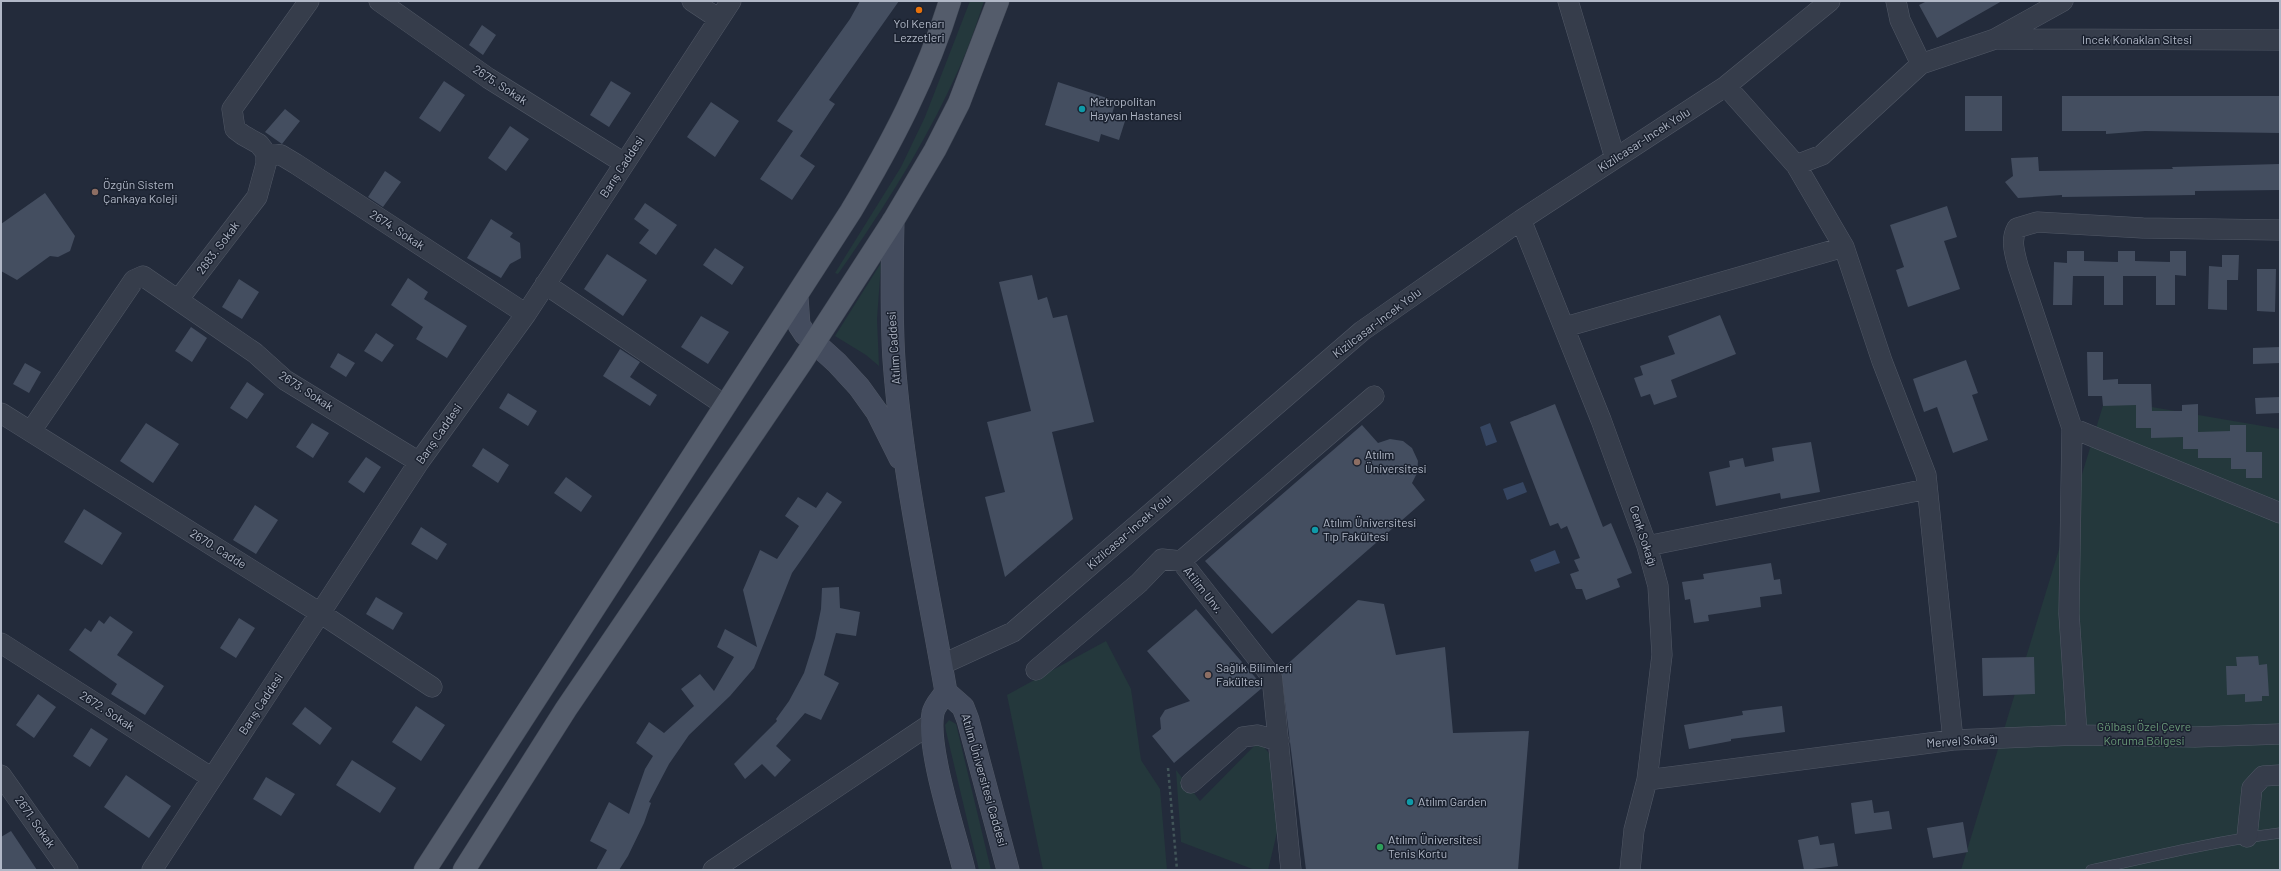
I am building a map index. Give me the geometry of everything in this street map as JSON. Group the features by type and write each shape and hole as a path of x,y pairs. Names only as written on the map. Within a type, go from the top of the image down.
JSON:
{"main road":[{"path":"425,870 797,297 851,211 901,123 923,74 950,1"},
{"path":"464,870 566,709 814,342 893,221 935,150 959,103 998,1"}],"street":[{"path":"266,153 259,144 235,129 232,110 309,1"},
{"name":"2675. Sokak","path":"378,1 488,78 624,163"},
{"path":"692,1 719,19"},
{"name":"Barış Caddesi","path":"152,870 419,462 526,314 731,1"},
{"path":"1568,1 1615,158"},
{"name":"Kizilcasar-Incek Yolu","path":"941,665 1013,632 1362,331 1522,220 1726,86 1830,1"},
{"path":"1896,1 1900,20 1921,64"},
{"path":"1796,165 1822,155 1921,64 1995,39 2063,1"},
{"name":"Incek Konaklan Sitesi","path":"1995,39 2280,40"},
{"path":"1726,86 1796,165 1844,247 1882,361 1926,475 1953,740"},
{"name":"2683. Sokak","path":"178,300 257,197 266,164 266,153"},
{"name":"2674. Sokak","path":"266,153 281,155 296,164 526,314"},
{"name":"Cenk Sokağı","path":"1522,220 1602,420 1647,546 1658,586 1662,655 1647,780 1634,830 1630,870"},
{"name":"Atılım Caddesi","path":"893,221 891,305 894,362 908,473 946,692"},
{"path":"2077,735 2069,614 2072,428 2018,266 2013,240 2017,228 2037,222 2143,228 2280,230"},
{"path":"1565,327 1844,247"},
{"path":"31,431 134,280 143,276 178,300"},
{"path":"545,284 726,406"},
{"name":"Atılım Caddesi","path":"797,297 799,325 859,387 877,412 908,473"},
{"name":"2673. Sokak","path":"178,300 256,353 285,380 419,462"},
{"path":"1181,561 1374,396"},
{"name":"2670. Cadde","path":"1,413 320,613 432,687"},
{"path":"2072,428 2280,513"},
{"path":"1647,546 1927,489"},
{"name":"Atilim Unv.","path":"1036,670 1139,582 1162,559 1181,561 1272,677 1290,867"},
{"name":"2672. Sokak","path":"1,643 212,778"},
{"path":"946,692 933,711 932,723 938,766 964,870"},
{"name":"Atılım Üniversitesi Caddesi","path":"946,692 963,707 968,720 1008,870"},
{"path":"713,870 932,723"},
{"name":"Mervel Sokağı","path":"1647,780 1953,740 2077,735 2195,737 2280,734"},
{"path":"1191,783 1243,737 1258,735 1279,741"},
{"name":"2671. Sokak","path":"1,775 68,870"},
{"path":"2248,837 2252,788 2263,776 2280,775"}],"lane":[{"path":"2092,870 2248,837 2280,833"}],"path":[{"path":"1168,768 1177,870"}],"green space":[{"path":"970,1 984,1 967,49 948,92 920,146 889,198 838,274 835,273 901,167 925,117"},
{"path":"881,263 877,319 879,366 866,355 835,336"},
{"name":"Gölbaşı Özel Çevre Koruma Bölgesi","path":"2105,399 2280,429 2280,870 1961,870"},
{"path":"1106,641 1131,689 1141,760 1160,789 1167,870 1043,870 1007,695"},
{"path":"949,720 956,724 991,870 979,870 946,731 945,725"},
{"path":"1259,741 1272,757 1279,824 1268,870 1255,870 1181,842 1176,770 1200,801"}],"water":[{"path":"1490,423 1497,442 1486,446 1480,427"},
{"path":"1523,482 1527,492 1507,500 1503,489"},
{"path":"1555,550 1560,563 1535,572 1530,560"}],"building":[{"path":"860,1 899,1 829,100 835,104 800,156 815,166 792,200 760,179 793,131 777,121 850,19"},
{"path":"1927,1 2002,1 1937,38 1919,5"},
{"path":"482,25 496,35 483,55 469,45"},
{"path":"444,81 465,95 440,132 419,118"},
{"path":"611,81 631,93 609,127 590,115"},
{"name":"Metropolitan Hayvan Hastanesi","path":"1058,82 1116,101 1111,117 1125,121 1119,140 1101,134 1099,142 1045,125"},
{"path":"1965,96 2002,96 2002,131 1965,131"},
{"path":"2062,96 2280,96 2280,133 2145,131 2106,134 2106,131 2062,131"},
{"path":"711,102 739,121 715,157 687,137"},
{"path":"285,109 300,121 282,144 265,132"},
{"path":"510,126 529,139 506,171 488,158"},
{"path":"2038,157 2039,171 2173,169 2172,167 2279,164 2280,190 2195,191 2195,195 2062,197 2062,195 2018,198 2005,182 2013,176 2011,158"},
{"path":"385,171 401,182 383,207 368,197"},
{"path":"45,193 75,236 70,251 58,257 50,256 17,280 1,271 1,224"},
{"path":"645,203 677,225 656,255 639,243 649,230 634,219"},
{"path":"1947,206 1957,237 1944,241 1960,289 1908,307 1896,270 1904,267 1890,225"},
{"path":"491,219 513,233 510,237 520,243 521,258 510,264 501,278 467,258"},
{"path":"715,248 744,267 732,285 703,265"},
{"path":"2067,251 2084,251 2084,261 2118,262 2118,251 2135,251 2135,261 2170,262 2170,251 2186,251 2186,276 2175,275 2175,305 2156,305 2156,276 2123,276 2123,305 2104,305 2104,276 2073,276 2072,305 2053,305 2054,262 2067,263"},
{"path":"607,254 647,280 623,316 584,289"},
{"path":"2222,255 2239,255 2238,280 2227,280 2227,310 2208,309 2209,266 2222,267"},
{"path":"2257,269 2276,269 2275,312 2257,311"},
{"path":"1032,275 1038,300 1047,297 1053,318 1067,315 1094,422 1052,432 1073,519 1005,577 985,497 1005,492 987,422 1031,411 999,282"},
{"path":"408,278 428,292 424,299 467,326 447,358 416,339 423,327 391,305"},
{"path":"239,279 259,292 242,319 222,307"},
{"path":"1720,315 1736,354 1671,380 1677,397 1654,405 1650,394 1641,397 1634,378 1643,375 1640,366 1675,354 1668,336"},
{"path":"701,316 729,332 708,364 681,347"},
{"path":"191,327 207,338 192,362 175,351"},
{"path":"376,333 394,345 382,362 364,351"},
{"path":"2280,347 2280,363 2253,364 2253,348"},
{"path":"620,349 640,362 630,377 657,395 650,406 603,376"},
{"path":"2087,352 2103,352 2103,380 2118,379 2118,384 2151,384 2152,411 2182,411 2182,405 2198,404 2198,432 2230,431 2230,425 2246,425 2246,452 2262,452 2262,478 2246,478 2246,469 2231,469 2231,458 2198,458 2198,449 2183,449 2183,437 2151,438 2151,428 2136,428 2136,405 2103,406 2102,396 2088,396"},
{"path":"338,353 355,363 346,377 330,367"},
{"path":"1966,360 1978,393 1972,395 1988,440 1953,453 1937,407 1924,412 1913,379"},
{"path":"25,363 41,372 29,393 13,384"},
{"path":"247,382 264,394 247,419 230,408"},
{"path":"508,393 537,411 528,426 499,408"},
{"path":"2280,397 2280,413 2256,414 2255,398"},
{"path":"1555,404 1603,527 1611,523 1632,573 1617,579 1620,587 1586,600 1582,589 1576,589 1570,574 1579,571 1574,560 1580,558 1567,526 1561,529 1558,523 1550,526 1510,422"},
{"path":"146,423 179,444 153,483 120,461"},
{"path":"312,423 329,433 313,458 296,447"},
{"name":"Atılım Üniversitesi Tıp Fakültesi","path":"1362,425 1378,443 1390,439 1403,441 1412,448 1418,461 1417,473 1412,483 1425,500 1272,634 1205,561"},
{"path":"1811,442 1820,492 1781,499 1780,493 1716,506 1709,472 1730,467 1729,461 1743,458 1745,467 1774,461 1772,448"},
{"path":"483,448 509,465 498,483 472,466"},
{"path":"366,457 381,467 364,493 348,482"},
{"path":"566,477 592,496 581,512 554,493"},
{"path":"827,492 842,502 792,573 754,668 730,696 689,735 669,764 649,802 651,803 644,823 628,856 619,870 596,870 607,850 590,841 609,802 629,814 645,769 653,756 636,743 649,722 664,733 694,706 681,689 700,674 714,691 734,657 717,647 725,629 757,647 743,590 760,550 777,559 799,526 785,516 798,497 816,508"},
{"path":"255,505 278,520 256,554 233,540"},
{"path":"84,509 122,533 102,565 64,542"},
{"path":"421,527 447,544 437,560 411,544"},
{"path":"1771,563 1774,580 1780,579 1782,594 1760,597 1761,607 1708,615 1709,621 1694,623 1690,599 1685,600 1682,582 1704,579 1703,574"},
{"path":"839,587 840,608 860,612 856,636 836,633 824,675 839,683 821,720 805,713 776,746 791,760 775,777 762,764 745,779 734,764 777,721 776,719 789,701 804,673 815,638 821,609 822,588"},
{"path":"376,597 403,613 393,630 366,614"},
{"name":"Atılım Garden","path":"1358,600 1384,604 1396,655 1445,647 1453,733 1529,731 1518,870 1306,870 1281,670"},
{"path":"1196,609 1261,684 1262,688 1174,763 1152,736 1161,729 1160,718 1165,710 1190,701 1147,651"},
{"path":"110,616 133,632 117,655 164,686 145,715 111,694 117,684 69,650 85,628 91,632 99,620 104,624"},
{"path":"239,618 255,628 236,658 220,648"},
{"path":"2258,656 2259,665 2267,664 2269,696 2262,696 2262,701 2245,702 2245,694 2227,695 2226,666 2237,666 2236,657"},
{"path":"2034,657 2035,694 1983,696 1982,658"},
{"path":"38,694 56,707 34,738 16,725"},
{"path":"416,706 445,725 421,761 392,742"},
{"path":"1782,706 1785,732 1731,739 1731,741 1689,749 1684,725 1743,715 1742,711"},
{"path":"305,707 332,728 320,745 292,724"},
{"path":"91,728 108,739 90,767 73,756"},
{"path":"352,760 396,788 380,813 336,785"},
{"path":"126,775 171,806 149,838 104,807"},
{"path":"266,777 295,794 281,816 253,799"},
{"path":"1872,800 1874,813 1889,811 1892,829 1855,834 1851,803"},
{"path":"1963,822 1968,852 1933,858 1927,828"},
{"path":"11,831 37,870 1,870 1,837"},
{"path":"1818,836 1820,845 1834,843 1838,866 1804,870 1798,840"}],"place":[{"name":"Yol Kenarı Lezzetleri","path":"919,10"},
{"name":"Metropolitan Hayvan Hastanesi","path":"1082,109"},
{"name":"Özgün Sistem Çankaya Koleji","path":"95,192"},
{"name":"Atılım Üniversitesi","path":"1357,462"},
{"name":"Atılım Üniversitesi Tıp Fakültesi","path":"1315,530"},
{"name":"Sağlık Bilimleri Fakültesi","path":"1208,675"},
{"name":"Atılım Garden","path":"1410,802"},
{"name":"Atılım Üniversitesi Tenis Kortu","path":"1380,847"}]}
